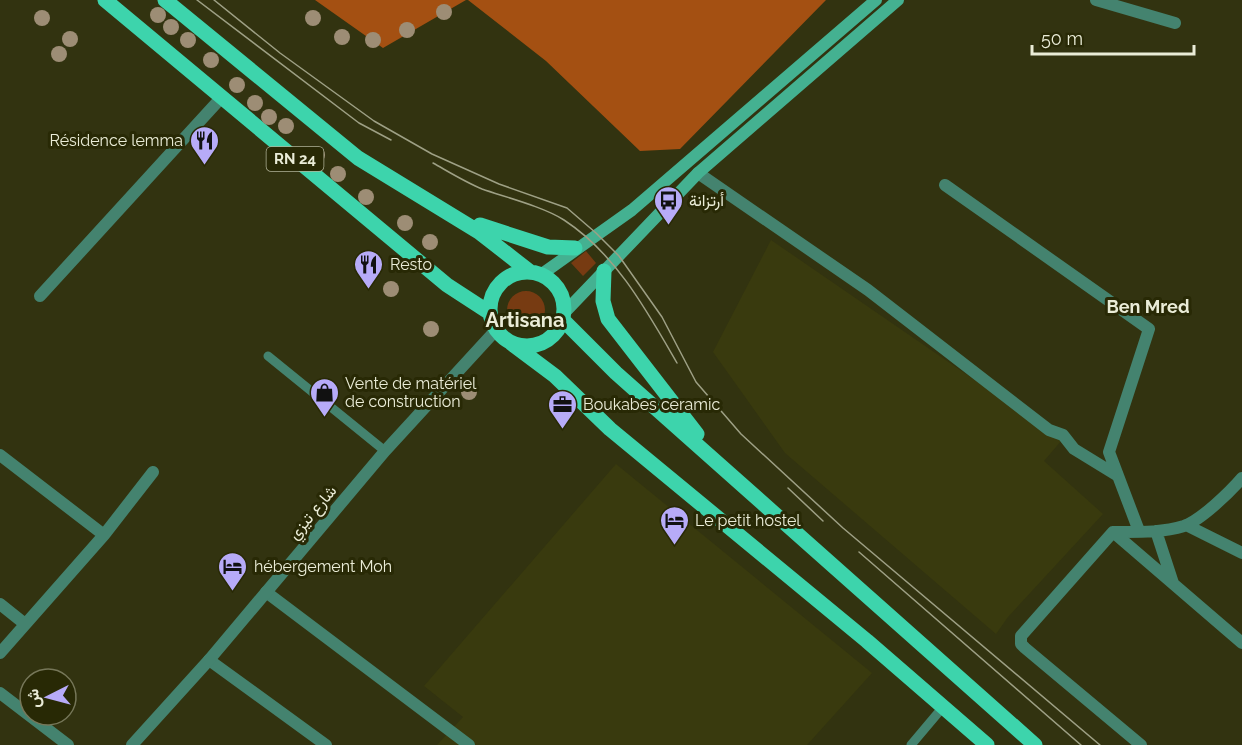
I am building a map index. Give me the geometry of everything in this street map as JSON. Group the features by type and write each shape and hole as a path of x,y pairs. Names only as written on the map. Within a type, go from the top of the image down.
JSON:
{"main road":[{"name":"RN 24","path":"105,0 462,297 490,313"},
{"name":"RN 24","path":"165,0 358,158 489,238 535,273"},
{"path":"876,0 632,210 535,273 508,276 494,292 490,313 496,330 555,376 610,429 987,745"},
{"path":"511,343 527,347 543,344 555,334 564,316 698,173 898,0"},
{"path":"457,218 535,244 575,248"},
{"path":"604,271 603,301 608,319 721,465"},
{"path":"535,273 557,286 565,303 564,316 616,374 1035,745"}],"street":[{"path":"1096,0 1175,22"},
{"path":"40,297 221,98"},
{"path":"698,173 868,290 1049,430 1063,435 1074,449 1118,476"},
{"path":"945,185 1149,329 1109,452 1139,531"},
{"name":"شارع تيزي","path":"132,745 209,660 385,451 496,330"},
{"path":"0,454 104,535"},
{"path":"0,653 104,535 153,472"},
{"path":"1141,745 1021,644 1021,636 1113,532 1156,531 1186,525 1230,492 1242,478"},
{"path":"1186,525 1242,553"},
{"path":"1156,531 1174,584"},
{"path":"1113,532 1242,643"},
{"path":"266,592 469,745"},
{"path":"0,604 25,624"},
{"path":"209,660 326,745"},
{"path":"0,693 68,745"}],"lane":[{"path":"268,356 385,451"},
{"path":"911,745 943,707"}],"shaded area":[{"path":"315,0 466,0 383,48"},
{"path":"468,0 826,0 680,149 640,151 546,61"},
{"path":"771,240 1062,440 1044,461 1103,514 1008,617 996,634 785,453 713,352"},
{"path":"586,251 596,263 583,276 571,263"},
{"path":"526,291 539,297 545,310 539,323 526,329 513,323 507,310 513,297"},
{"path":"616,464 872,673 807,745 437,745 463,717 424,686"}],"tram line":[{"path":"197,0 359,123 391,140"},
{"path":"214,0 280,53 374,121 432,154 499,184 567,208 619,256 662,317 696,382 741,434 843,528 1100,745"},
{"path":"433,163 482,189 556,215 583,234 615,266 629,285 677,363"},
{"path":"788,488 823,521"},
{"path":"859,552 1081,745"}],"place":[{"name":"Résidence lemma","path":"204,166"},
{"name":"أرتزانة","path":"668,226"},
{"name":"Resto","path":"369,290"},
{"name":"Vente de matériel de construction","path":"324,418"},
{"name":"Boukabes ceramic","path":"562,430"},
{"name":"Le petit hostel","path":"674,546"},
{"name":"hébergement Moh","path":"233,592"}],"district":[{"name":"Ben Mred","path":"1148,307"},
{"name":"Artisana","path":"525,320"}]}
